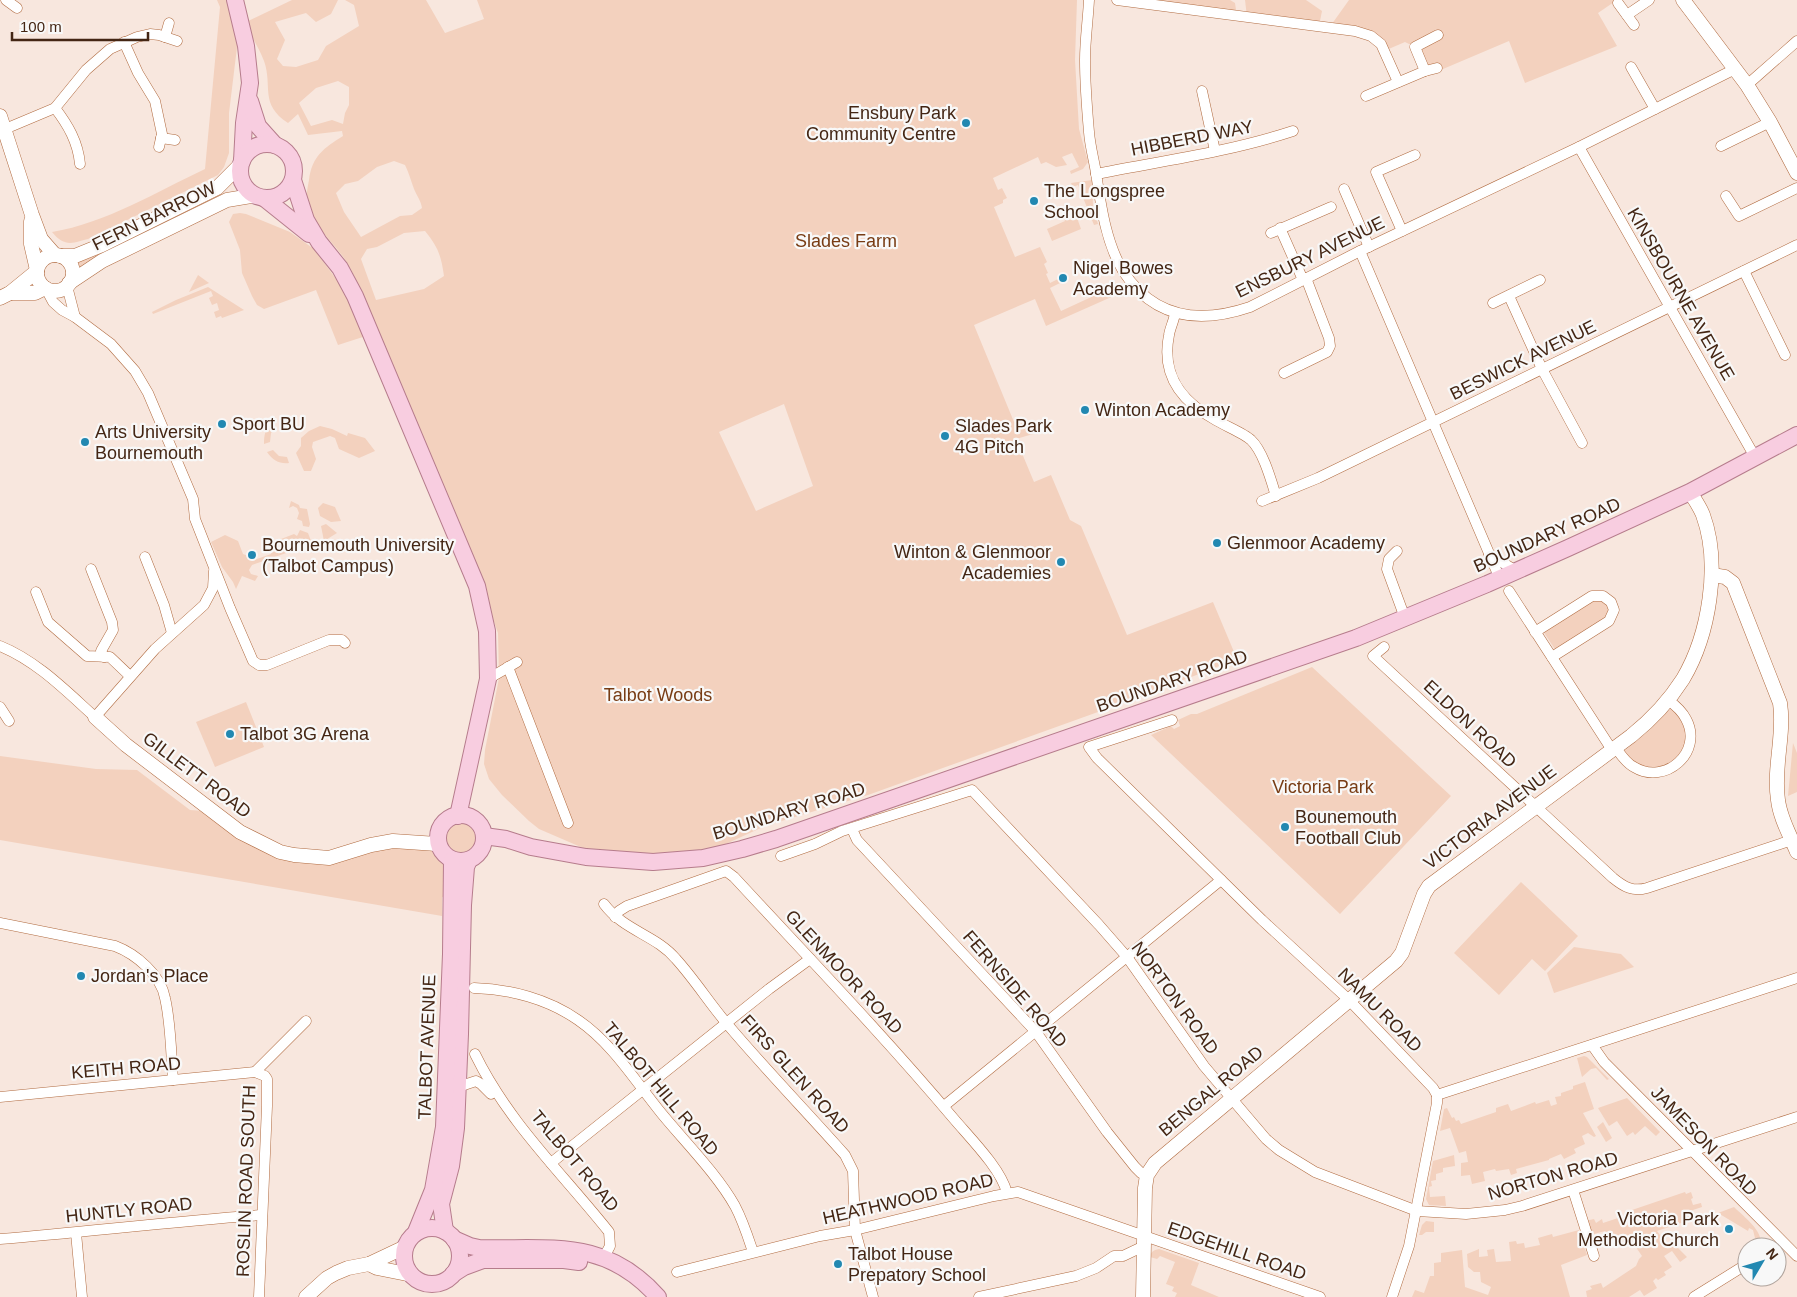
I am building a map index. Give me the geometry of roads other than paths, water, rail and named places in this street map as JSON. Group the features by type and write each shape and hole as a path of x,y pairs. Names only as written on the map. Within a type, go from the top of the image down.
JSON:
{"main road":[{"path":"235,0 246,46 250,83 244,122 240,174 244,184 251,193 262,197 272,198 283,193 293,180"},
{"path":"249,96 258,126 275,145"},
{"path":"241,163 247,152 255,146 266,143 284,150 291,157 294,167 293,180 304,215 319,242 340,268 354,296 477,586 487,631 488,679 475,740 463,816"},
{"path":"262,197 319,242"},
{"name":"BOUNDARY ROAD","path":"483,840 586,857 653,862 703,858 742,849 1216,688 1356,638 1501,578 1690,492 1797,435"},
{"path":"463,816 479,824 483,840 478,853 469,860 459,861 452,860 441,851 438,839 444,824 448,820 463,816"},
{"name":"TALBOT AVENUE","path":"416,1232 433,1190 444,1127 451,954 452,860"},
{"name":"TALBOT AVENUE","path":"449,1235 441,1204 454,1147 458,1087 463,905 466,867 469,860"},
{"path":"648,1297 621,1276 580,1262 564,1260 483,1260 469,1264 434,1283 422,1285 405,1262 405,1247 416,1232 428,1228 437,1228 470,1246 480,1248 556,1248 580,1251 604,1257 628,1271 658,1297"},
{"path":"439,1297 448,1277 458,1264 458,1249 449,1235"}],"street":[{"path":"6,0 17,8"},
{"name":"ENSBURY AVENUE","path":"1089,0 1085,60 1089,133 1099,198 1107,230 1123,271 1146,297 1175,313 1189,316 1209,316 1250,307 1735,69"},
{"path":"1116,0 1355,31 1371,36 1381,44 1398,82"},
{"path":"1627,15 1649,0"},
{"path":"1683,0 1747,85 1770,122 1797,173"},
{"path":"1618,3 1634,25"},
{"path":"165,37 169,23"},
{"path":"5,129 55,108 91,65 110,49 124,42 150,34 177,41"},
{"path":"1425,71 1415,47 1438,35"},
{"path":"1747,85 1797,41"},
{"path":"124,42 138,73 155,101 162,134 160,143 175,140"},
{"path":"1632,67 1655,109"},
{"path":"1366,96 1425,71 1437,68"},
{"path":"1202,91 1214,151"},
{"path":"55,108 72,133 79,154 80,164"},
{"path":"0,116 41,239 57,256 68,262 72,268 72,275 68,284 75,317"},
{"path":"1721,146 1770,122"},
{"name":"HIBBERD WAY","path":"1096,174 1214,151 1264,140 1293,131"},
{"name":"KINSBOURNE AVENUE","path":"1579,147 1755,456"},
{"path":"1402,231 1376,172 1416,155"},
{"name":"FERN BARROW","path":"5,296 37,271 44,259 57,256 75,256 102,245 217,188 241,163"},
{"path":"1726,196 1739,216 1797,188"},
{"path":"1344,190 1365,249 1488,553 1501,578 1535,632 1614,749 1632,766 1649,773 1667,770 1680,761 1689,746 1690,728 1683,714 1668,700"},
{"name":"FERN BARROW","path":"5,296 35,293 46,289 58,291 102,261 227,200 251,196 262,197"},
{"path":"1284,373 1327,352 1330,346 1329,338 1304,279 1276,230 1331,207"},
{"path":"32,215 31,244 38,281 46,289 52,302 65,313 75,317 120,353 135,371 148,393 193,499 195,519 249,655 257,664 267,665 330,640 342,640 345,643"},
{"name":"BESWICK AVENUE","path":"1262,501 1434,421 1797,244"},
{"path":"1744,271 1785,355"},
{"path":"1493,303 1540,280"},
{"path":"1508,296 1542,369 1582,443"},
{"path":"1175,313 1167,350 1169,370 1174,383 1198,411 1251,440 1264,461 1276,496"},
{"name":"VICTORIA AVENUE","path":"1349,1000 1396,962 1402,953 1424,894 1429,886 1646,724 1668,700 1683,679 1698,646 1712,575 1711,550 1707,527 1703,514 1690,492"},
{"path":"1397,551 1389,560 1388,569 1405,618"},
{"path":"1488,553 1516,571"},
{"path":"145,557 164,605 172,633"},
{"path":"91,569 112,622 113,630 101,651 104,657"},
{"path":"95,716 155,649 200,610 213,588 214,569"},
{"path":"1712,575 1725,577 1733,583 1780,703 1782,720 1777,764 1777,796 1779,807 1795,846"},
{"path":"36,592 48,622 88,656 110,657 130,676"},
{"path":"1535,632 1592,596 1603,596 1611,602 1614,610 1609,621 1552,657"},
{"name":"GILLETT ROAD","path":"0,646 19,654 40,670 95,716 126,746 240,832 280,852 329,858 371,845 438,839"},
{"name":"ELDON ROAD","path":"1384,647 1373,656 1613,878 1630,889 1639,890 1647,888 1795,846"},
{"path":"488,679 513,665 514,682 568,823"},
{"path":"0,707 9,721"},
{"name":"NAMU ROAD","path":"1172,720 1089,747 1097,758 1221,880 1349,1000 1433,1088 1437,1095"},
{"name":"NORTON ROAD","path":"781,856 912,808 972,790 1127,957 1204,1066 1266,1139 1297,1162 1315,1172 1417,1211 1450,1214 1485,1213 1522,1206 1797,1117"},
{"name":"FERNSIDE ROAD","path":"852,829 857,840 1036,1032 1107,1132 1135,1167 1141,1173 1147,1175"},
{"name":"GLENMOOR ROAD","path":"615,916 627,906 726,872 734,877 944,1106 1001,1176 1007,1193"},
{"path":"944,1106 1221,880"},
{"name":"FIRS GLEN ROAD","path":"604,904 621,923 650,939 675,958 726,1023 773,1078 850,1161 854,1184 855,1230 873,1297"},
{"path":"0,923 116,946 126,950 143,964 158,981 165,997 173,1080"},
{"path":"551,1163 769,989 810,960"},
{"path":"1392,1297 1409,1246 1417,1211 1437,1095 1797,978"},
{"name":"TALBOT HILL ROAD","path":"474,988 493,988 513,992 562,1010 579,1020 606,1044 735,1205 753,1252"},
{"name":"BENGAL ROAD","path":"1147,1175 1162,1156 1349,1000"},
{"path":"255,1072 306,1021"},
{"name":"JAMESON ROAD","path":"1592,1045 1604,1062 1692,1151 1784,1251 1797,1256"},
{"name":"TALBOT ROAD","path":"475,1054 486,1078 513,1118"},
{"name":"KEITH ROAD","path":"0,1097 255,1072"},
{"name":"ROSLIN ROAD SOUTH","path":"255,1072 265,1076 267,1079 260,1297"},
{"name":"TALBOT ROAD","path":"458,1087 476,1081 513,1118 608,1232 610,1246 604,1257"},
{"path":"1142,1297 1147,1175"},
{"path":"1572,1190 1594,1256"},
{"name":"HEATHWOOD ROAD","path":"677,1272 820,1236 855,1230 1007,1193 1018,1192 1144,1241"},
{"name":"HUNTLY ROAD","path":"0,1239 76,1233 178,1221 262,1215"},
{"path":"76,1233 82,1297"},
{"path":"979,1297 1076,1276 1096,1268 1114,1256 1123,1256 1144,1241"},
{"name":"EDGEHILL ROAD","path":"1144,1241 1320,1297"},
{"path":"306,1297 326,1278 348,1268 369,1264 405,1247"},
{"path":"369,1264 422,1285"},
{"path":"1697,1296 1737,1270"}],"place":[{"name":"Ensbury Park Community Centre","path":"966,123"},
{"name":"The Longspree School","path":"1034,201"},
{"name":"Nigel Bowes Academy","path":"1063,278"},
{"name":"Winton Academy","path":"1085,410"},
{"name":"Sport BU","path":"222,424"},
{"name":"Slades Park 4G Pitch","path":"945,436"},
{"name":"Arts University Bournemouth","path":"85,442"},
{"name":"Glenmoor Academy","path":"1217,543"},
{"name":"Bournemouth University (Talbot Campus)","path":"252,555"},
{"name":"Winton & Glenmoor Academies","path":"1061,562"},
{"name":"Talbot 3G Arena","path":"230,734"},
{"name":"Bounemouth Football Club","path":"1285,827"},
{"name":"Jordan's Place","path":"81,976"},
{"name":"Victoria Park Methodist Church","path":"1729,1229"},
{"name":"Talbot House Prepatory School","path":"838,1264"}],"park label":[{"name":"Slades Farm","path":"846,241"},
{"name":"Talbot Woods","path":"658,695"},
{"name":"Victoria Park","path":"1323,787"}]}
